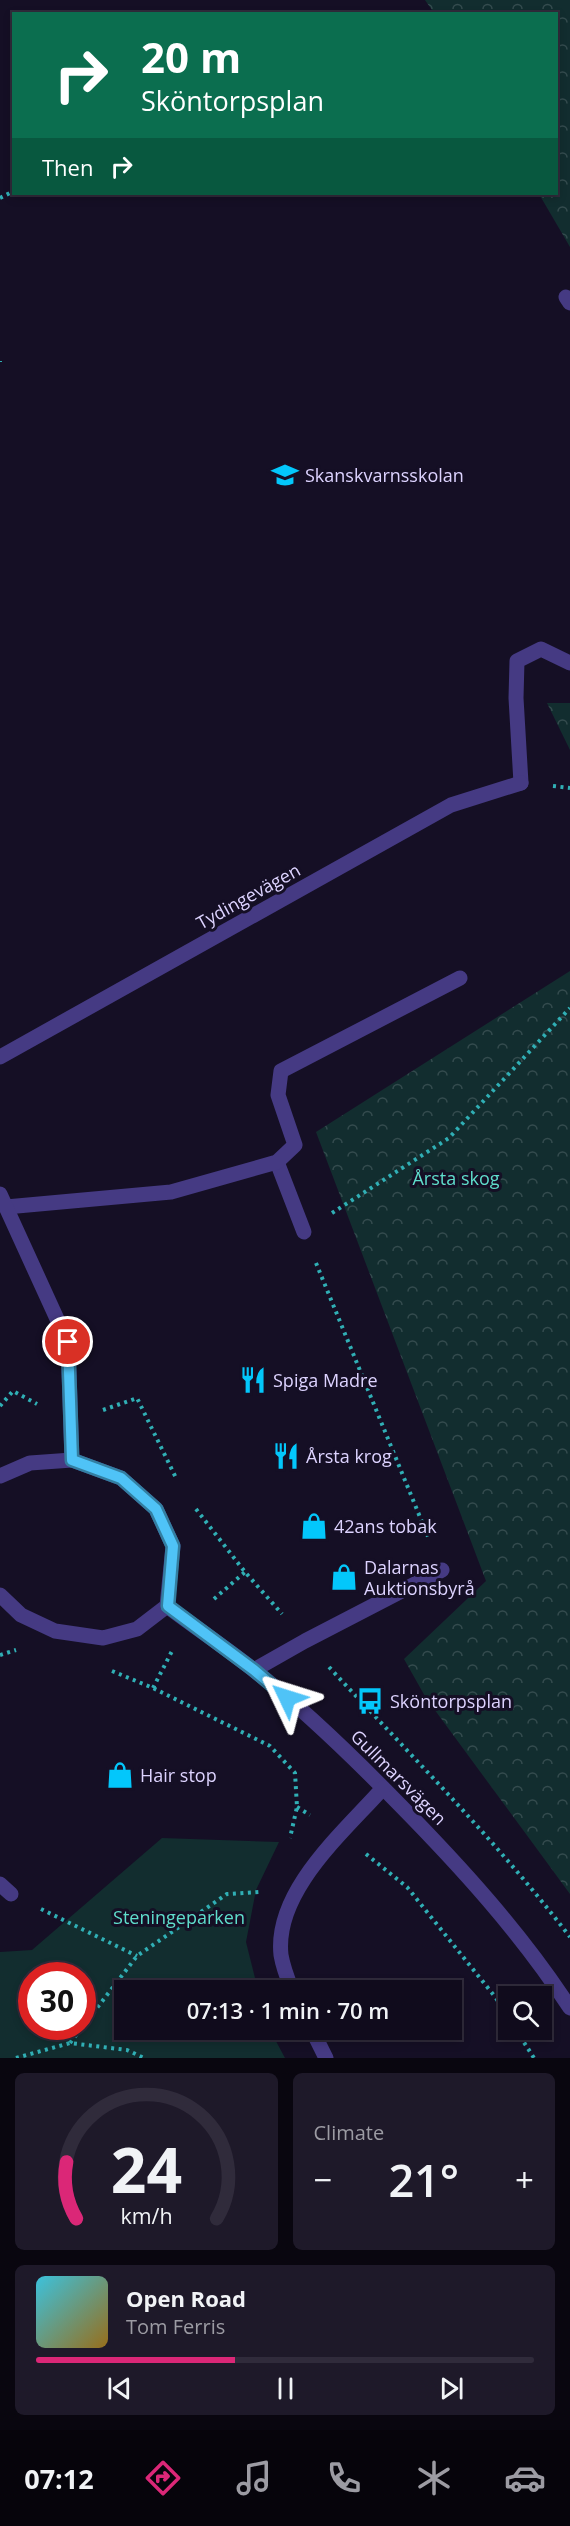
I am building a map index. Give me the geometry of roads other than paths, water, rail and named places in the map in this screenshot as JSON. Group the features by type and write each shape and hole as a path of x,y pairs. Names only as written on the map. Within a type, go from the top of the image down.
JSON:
{"street":[{"name":"Tydingevägen","path":"0,1057 451,805 521,783 516,698 517,661 541,649 570,663"},
{"path":"72,1460 68,1342 3,1201 171,1192 277,1162 295,1145 278,1095 281,1071 460,978"},
{"path":"277,1162 304,1232"},
{"path":"0,1476 30,1463 72,1460 121,1478 156,1509 173,1546 168,1606 137,1629 103,1638 55,1631 21,1615 0,1595"},
{"path":"254,1670 442,1570"},
{"name":"Gullmarsvägen","path":"168,1606 254,1670 320,1726 383,1788 451,1857 504,1917 570,2008"},
{"path":"289,1980 281,1955 284,1920 297,1888 383,1788"},
{"path":"317,2040 326,2058"}],"place":[{"name":"Skanskvarnsskolan","path":"285,475"},
{"name":"Spiga Madre","path":"253,1380"},
{"name":"Årsta krog","path":"286,1456"},
{"name":"42ans tobak","path":"314,1526"},
{"name":"Dalarnas Auktionsbyrå","path":"344,1577"},
{"name":"Sköntorpsplan","path":"370,1701"},
{"name":"Hair stop","path":"120,1775"}],"park label":[{"name":"Årsta skog","path":"456,1178"},
{"name":"Steningeparken","path":"179,1917"}]}
